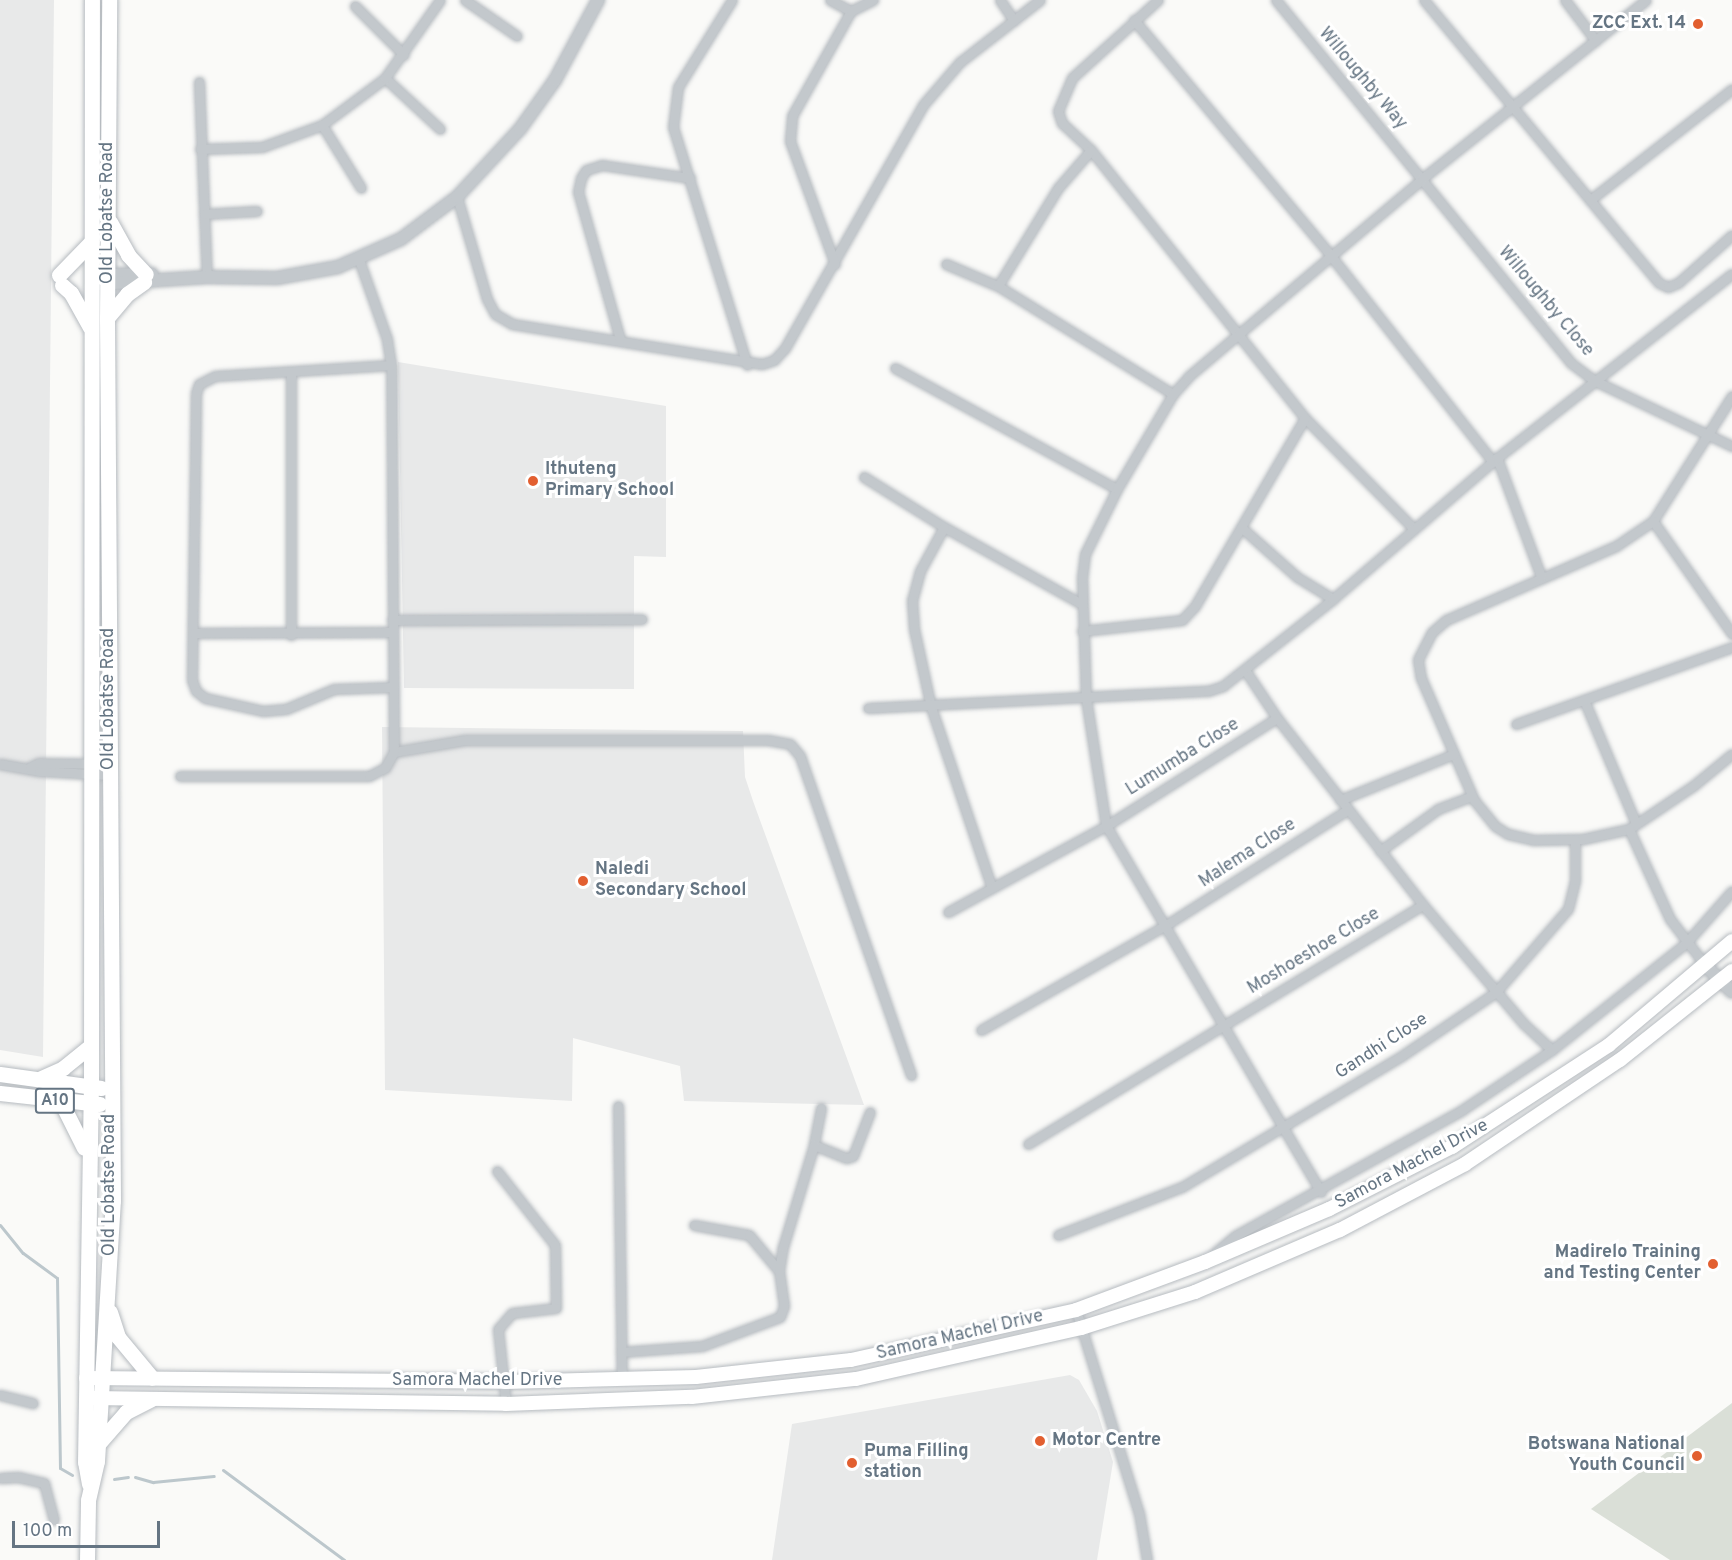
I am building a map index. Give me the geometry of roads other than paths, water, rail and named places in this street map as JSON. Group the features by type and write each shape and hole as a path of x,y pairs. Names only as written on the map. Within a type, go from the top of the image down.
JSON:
{"main road":[{"name":"Old Lobatse Road","path":"92,0 89,769 91,1086 87,1156 92,1398"},
{"name":"Old Lobatse Road","path":"93,1379 108,1303 113,1201 110,1089 106,318 109,0"},
{"path":"106,318 145,278 128,255 107,216"},
{"path":"92,241 60,280 71,293 92,330"},
{"name":"Samora Machel Drive","path":"93,1379 505,1382 696,1377 851,1360 1076,1310 1205,1262 1329,1209 1452,1148 1609,1045 1732,940"},
{"name":"Samora Machel Drive","path":"92,1398 506,1404 692,1397 856,1379 1081,1328 1195,1292 1340,1230 1465,1164 1620,1060 1732,971"},
{"name":"A10","path":"39,1079 63,1068 90,1046"},
{"name":"A10","path":"0,1074 110,1089"},
{"name":"A10","path":"0,1093 61,1102 111,1106"},
{"path":"61,1102 87,1156"},
{"path":"108,1303 118,1337 152,1378"},
{"path":"86,1560 89,1486 98,1444 92,1398"},
{"path":"89,1486 85,1462 92,1398"},
{"path":"98,1444 126,1412 151,1399"}],"street":[{"path":"200,149 262,147 322,125 385,78 404,55 440,0"},
{"path":"465,0 517,36"},
{"path":"91,280 277,278 359,260 401,239 457,197 526,121 555,80 598,0"},
{"path":"732,0 678,87 673,106 673,127 747,365"},
{"path":"830,0 851,11"},
{"path":"835,264 789,141 792,116 800,96 851,11 873,0"},
{"path":"1000,0 1014,21"},
{"path":"457,197 487,299 495,314 512,324 620,339 747,365 774,360 785,348 835,264 923,105 960,62 1040,0"},
{"path":"1158,0 1072,78 1063,94 1058,111 1062,123 1090,150 1305,418 1413,528"},
{"name":"Willoughby Way","path":"1276,0 1423,178"},
{"path":"1424,0 1659,283 1668,287 1678,283 1732,235"},
{"path":"1565,0 1596,41"},
{"path":"1321,1192 1106,826 1086,698 1082,631 1085,554 1117,489 1173,394 1239,333 1423,178 1515,107 1646,0"},
{"path":"356,6 404,55"},
{"path":"1134,20 1331,256 1495,460 1541,576"},
{"path":"385,78 440,129"},
{"path":"199,82 207,277"},
{"path":"1590,200 1732,89"},
{"path":"322,125 361,188"},
{"path":"998,286 1058,188 1090,150"},
{"path":"620,339 578,192 581,178 586,170 602,165 690,178"},
{"name":"Willoughby Close","path":"1423,178 1571,363 1595,381 1732,446"},
{"path":"204,214 257,211"},
{"path":"180,776 369,776 385,768 394,752 392,620 395,490 391,365 387,339 359,260"},
{"path":"946,264 998,286 1173,394"},
{"path":"868,708 931,707 1208,691 1245,670 1495,460 1732,274"},
{"path":"391,365 215,376 203,380 196,393 193,685 205,698 234,707 286,709 334,688 393,687"},
{"path":"895,368 1117,489"},
{"path":"291,372 291,635"},
{"path":"1732,396 1653,521 1616,546 1541,576 1446,620 1422,646 1418,660 1421,678 1472,796 1495,826 1508,834 1533,840 1575,840 1632,826 1693,786 1732,754"},
{"path":"1082,631 1182,620 1195,606 1305,418"},
{"path":"864,477 944,527 1082,604"},
{"path":"1653,521 1732,634"},
{"path":"944,527 920,571 912,600 931,707 992,888"},
{"path":"1242,528 1298,577 1333,598"},
{"path":"392,620 642,619"},
{"path":"194,633 291,635 392,632"},
{"path":"1516,724 1732,646"},
{"path":"1245,670 1277,718 1423,905 1496,992 1552,1050"},
{"path":"1584,700 1670,919 1705,965 1732,992"},
{"name":"Lumumba Close","path":"948,912 1106,826 1277,718"},
{"path":"394,752 465,740 768,740 790,744 800,756 911,1075"},
{"path":"1340,800 1454,754"},
{"path":"0,764 109,769"},
{"path":"1380,851 1438,809 1472,796"},
{"name":"Malema Close","path":"981,1030 1166,925 1347,810"},
{"name":"Gandhi Close","path":"1058,1235 1172,1192 1284,1128 1403,1055 1496,992 1568,909 1575,880 1575,840"},
{"path":"1205,1262 1235,1236 1321,1192 1462,1110 1552,1050 1686,942 1732,891"},
{"name":"Moshoeshoe Close","path":"1028,1144 1423,905"},
{"path":"618,1106 622,1380"},
{"path":"621,1352 702,1346 776,1320 784,1306 779,1271 814,1145 821,1108"},
{"path":"814,1145 850,1158 870,1112"},
{"path":"497,1171 555,1245 556,1308 512,1313 498,1329 499,1358 505,1382 506,1404"},
{"path":"694,1225 749,1235 779,1271"},
{"path":"1076,1310 1139,1513 1147,1560"},
{"path":"0,1395 33,1403"},
{"path":"0,1478 18,1477 44,1484 54,1520"}],"waterway":[{"path":"0,1225 23,1253 57,1278 60,1468 72,1475"},
{"path":"223,1470 344,1560"},
{"path":"135,1477 153,1482 214,1476"},
{"path":"114,1479 128,1477"}],"place":[{"name":"ZCC Ext. 14","path":"1698,24"},
{"name":"Ithuteng Primary School","path":"533,481"},
{"name":"Naledi Secondary School","path":"583,881"},
{"name":"Madirelo Training and Testing Center","path":"1713,1264"},
{"name":"Motor Centre","path":"1040,1441"},
{"name":"Botswana National Youth Council","path":"1697,1456"},
{"name":"Puma Filling station","path":"852,1463"}]}
